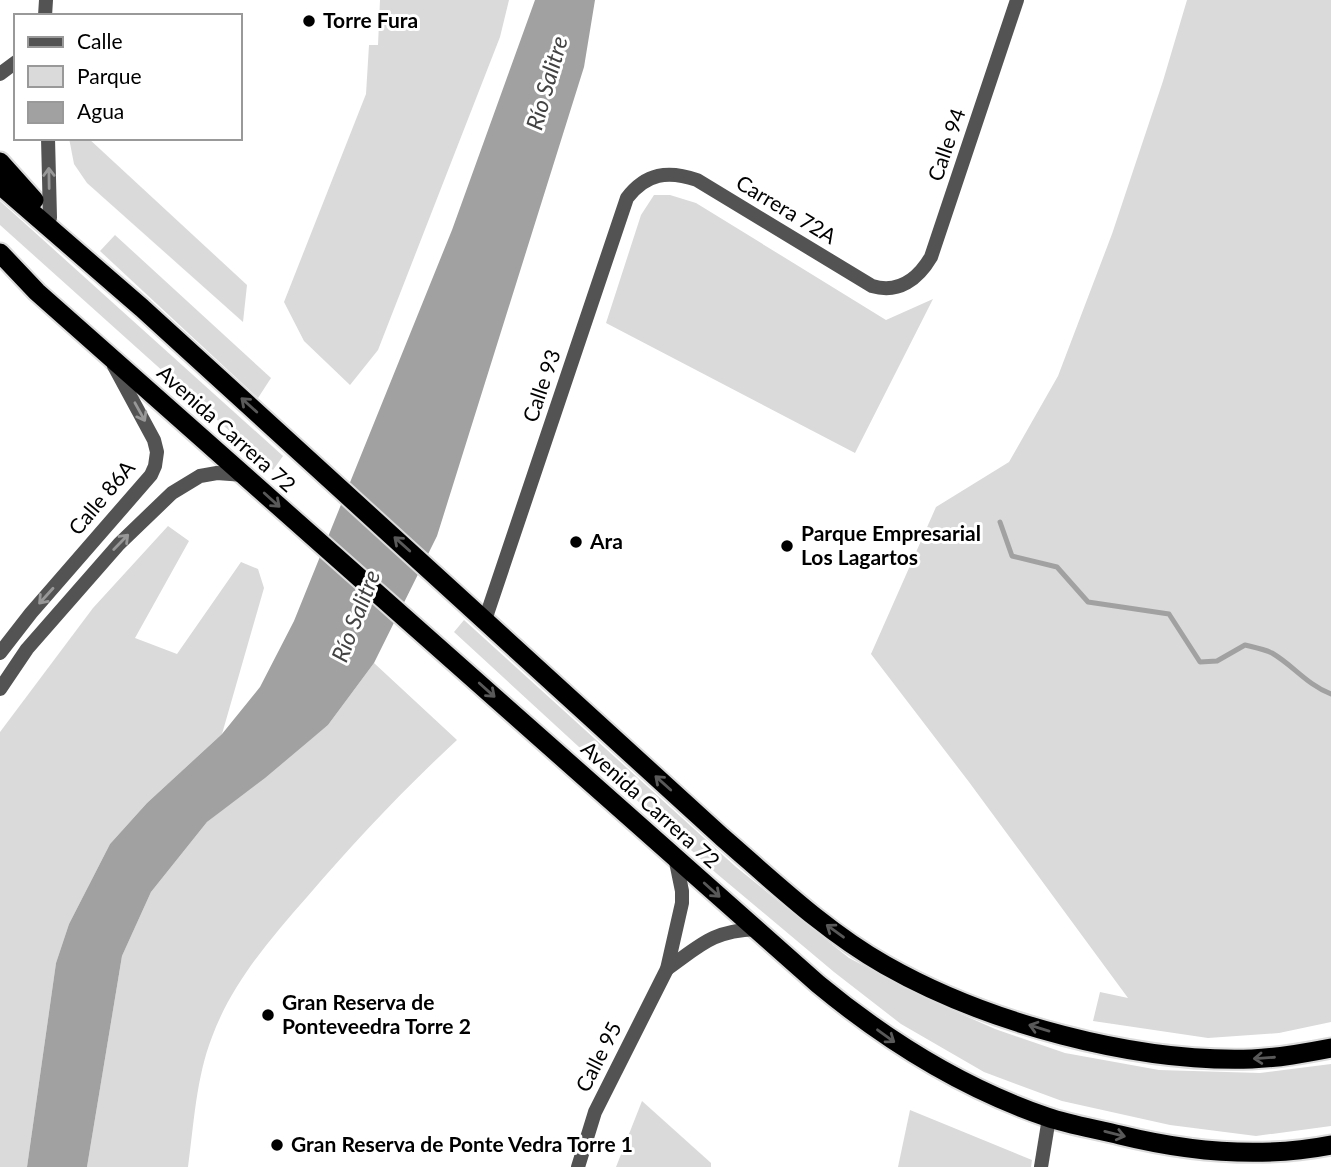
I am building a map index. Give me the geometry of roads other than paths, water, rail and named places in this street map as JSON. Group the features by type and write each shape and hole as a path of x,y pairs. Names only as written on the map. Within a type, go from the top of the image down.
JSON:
{"highway":[{"name":"Avenida Carrera 72","path":"0,162 89,260"},
{"name":"Avenida Carrera 72","path":"0,184 89,260 722,837 818,919 883,964 927,987 1044,1030 1116,1046 1179,1057 1252,1059 1289,1056 1331,1048"},
{"name":"Avenida Carrera 72","path":"0,253 37,292 756,929 846,1008 900,1046 951,1076 1049,1118 1151,1143 1190,1150 1276,1152 1331,1145"},
{"name":"Avenida Carrera 72","path":"0,266 37,292"}],"street":[{"name":"Calle 94","path":"896,287 904,285 922,272 931,257 1017,0"},
{"path":"48,140 50,218"},
{"name":"Carrera 72A","path":"652,176 681,175 697,180 872,285 896,287"},
{"name":"Calle 93","path":"485,620 627,198 637,184 652,176"},
{"name":"Calle 86A","path":"0,653 31,613 138,492 155,466 157,453 154,440 107,353"},
{"name":"Calle 86A","path":"0,689 27,649 119,544 172,493 200,476 218,473 244,475"},
{"name":"Calle 95","path":"578,1167 595,1112 667,970 682,902 675,857"},
{"name":"Calle 95","path":"667,970 718,934 732,930 756,929"},
{"path":"1041,1167 1049,1118"}],"water":[{"name":"Río Salitre","path":"535,0 595,0 584,67 437,536 374,663 328,725 207,822 151,892 122,956 87,1167 27,1167 56,963 69,924 110,844 147,803 222,734 260,687 294,621 452,230"}],"waterway":[{"path":"1000,522 1012,556 1057,567 1088,602 1169,614 1200,662 1217,661 1245,645 1255,647 1272,653 1314,685 1331,694"}],"place":[{"name":"Torre Fura","path":"309,21"},
{"name":"Ara","path":"576,542"},
{"name":"Parque Empresarial Los Lagartos","path":"787,546"},
{"name":"Gran Reserva de Ponteveedra Torre 2","path":"268,1015"},
{"name":"Gran Reserva de Ponte Vedra Torre 1","path":"277,1145"}]}
